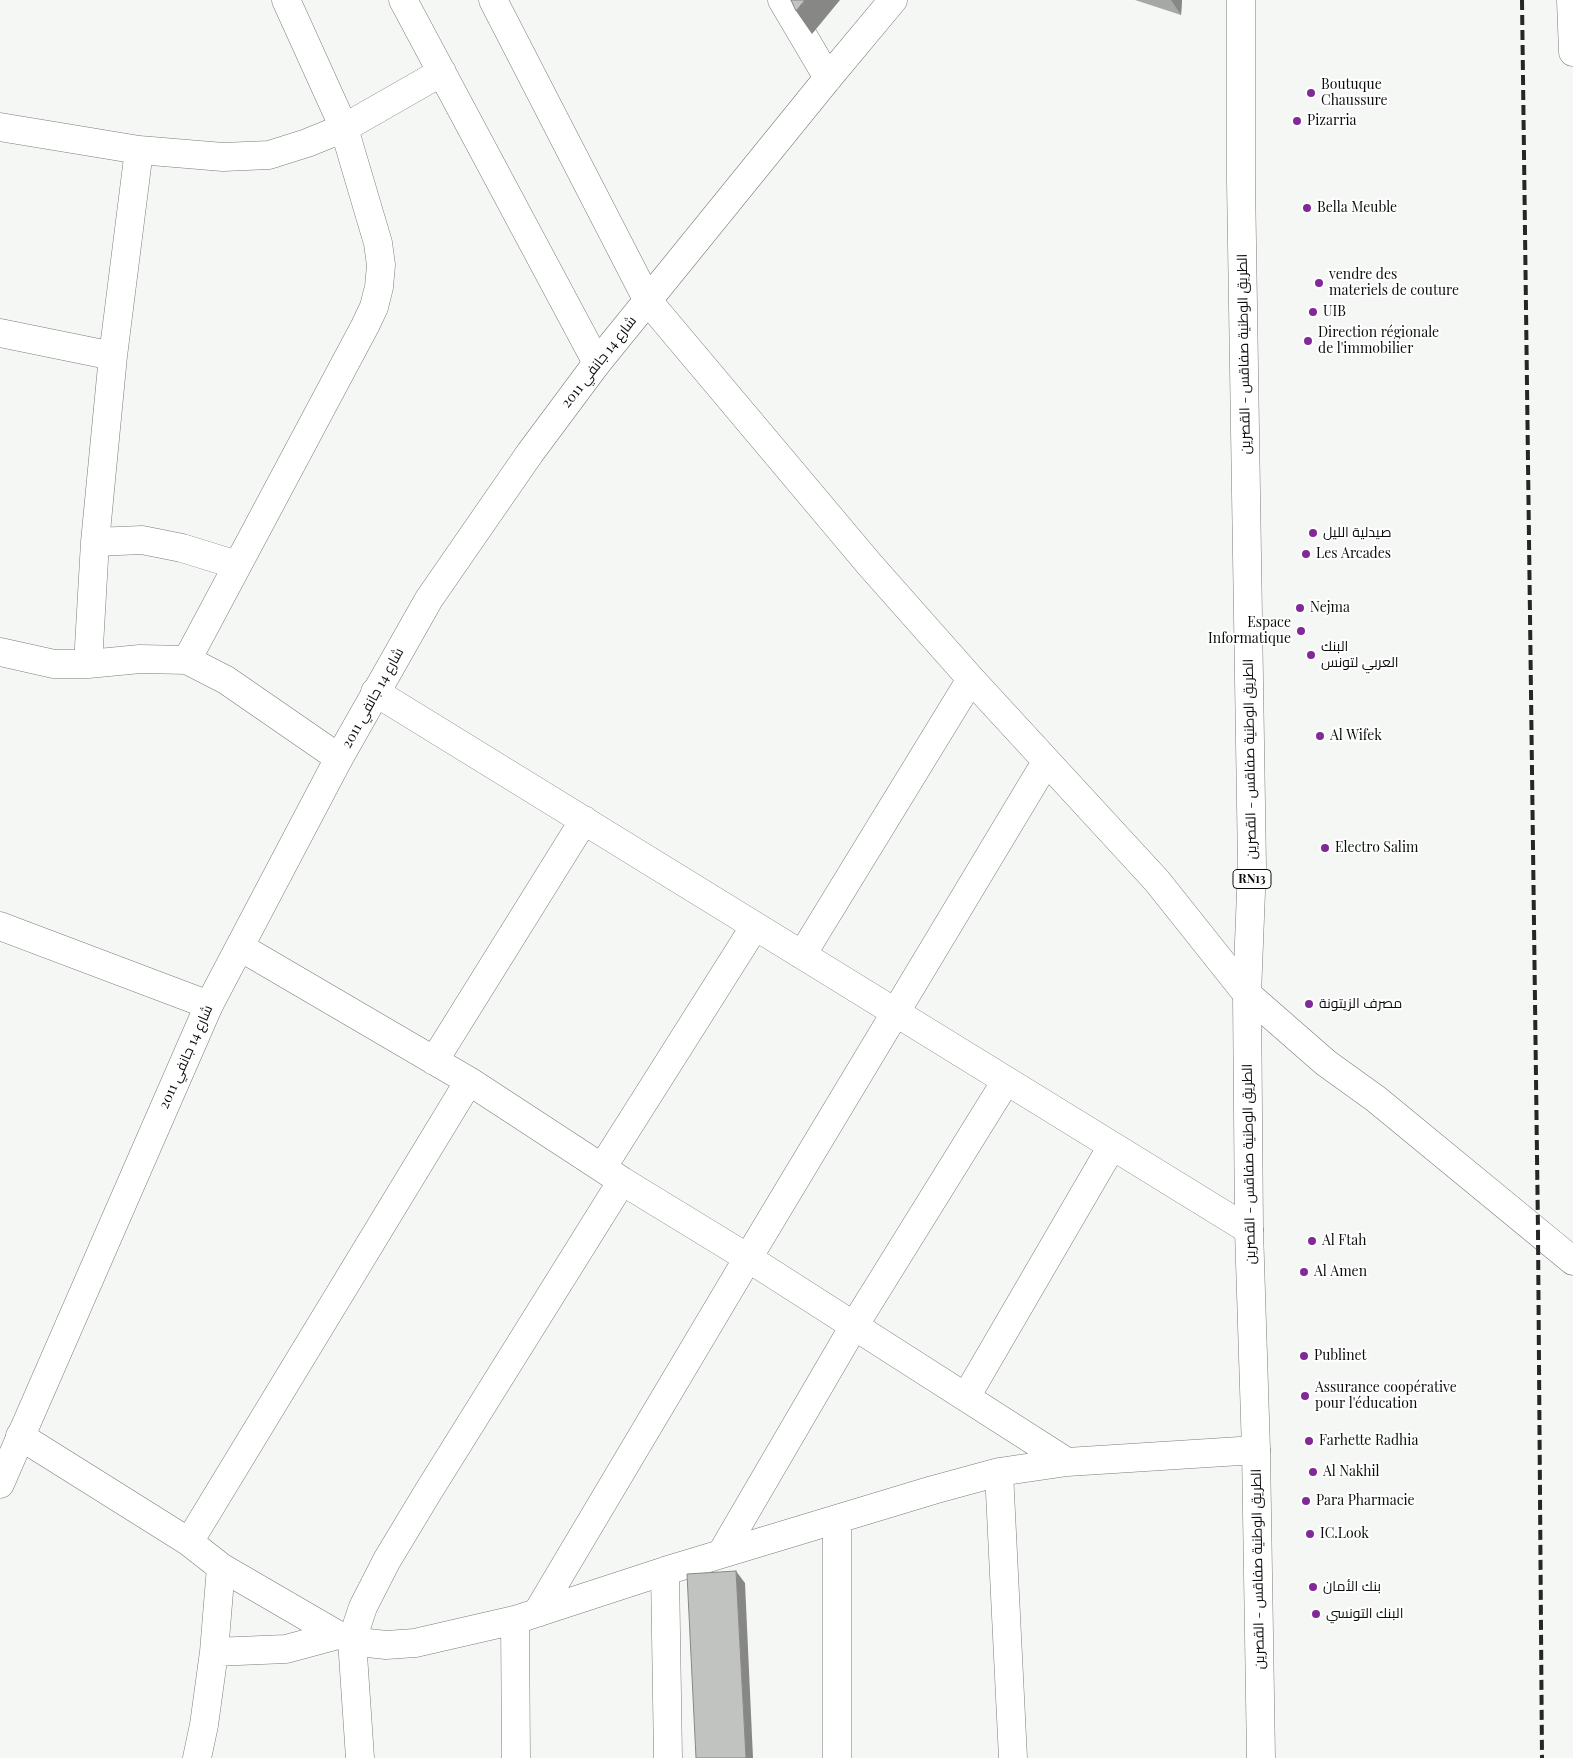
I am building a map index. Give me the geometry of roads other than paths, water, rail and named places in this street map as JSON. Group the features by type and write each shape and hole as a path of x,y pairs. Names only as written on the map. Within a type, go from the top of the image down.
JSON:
{"street":[{"path":"187,660 365,326 374,307 379,287 381,265 378,243 344,128 286,0"},
{"path":"403,0 597,363"},
{"path":"493,0 648,301 870,565 1046,762 1157,881 1247,994 1326,1063 1376,1099 1573,1261"},
{"path":"782,0 828,78"},
{"name":"شارع 14 جانفي 2011","path":"0,1484 209,1005 375,692 429,599 530,453 597,363 893,0"},
{"name":"الطريق الوطنية صفاقس - القصرين","path":"1241,0 1242,210 1252,866 1247,994 1249,1230 1256,1450 1261,1758"},
{"path":"1571,0 1573,52"},
{"path":"0,127 139,150 224,157 269,154 307,143 344,128 442,72"},
{"path":"88,664 95,542 113,356 139,150"},
{"path":"0,333 113,356"},
{"path":"95,542 142,540 182,548 237,565"},
{"path":"0,652 54,664 88,664 140,659 187,660 226,680 340,758"},
{"path":"802,955 971,679"},
{"path":"375,692 1249,1230"},
{"path":"516,1758 526,1616 748,1258 1046,762"},
{"path":"434,1061 584,820"},
{"path":"0,926 209,1005"},
{"path":"360,1758 345,1637 387,1560 755,926"},
{"path":"240,947 469,1081 612,1174 748,1258 1067,1462"},
{"path":"189,1542 469,1081"},
{"path":"721,1554 854,1326 1006,1081"},
{"path":"966,1397 1112,1146"},
{"path":"20,1436 189,1542 221,1567 345,1637 386,1645 415,1643 526,1616 665,1571 999,1472 1067,1462 1256,1450"},
{"path":"999,1472 1013,1758"},
{"path":"836,1519 837,1758"},
{"path":"197,1758 204,1725 214,1652 221,1567"},
{"path":"665,1571 668,1758"},
{"path":"214,1652 286,1649 345,1637"}],"railway":[{"path":"1522,0 1538,1232 1542,1758"}],"place":[{"name":"Boutuque Chaussure","path":"1311,93"},
{"name":"Pizarria","path":"1297,121"},
{"name":"Bella Meuble","path":"1307,208"},
{"name":"vendre des materiels de couture","path":"1319,283"},
{"name":"UIB","path":"1313,312"},
{"name":"Direction régionale de l'immobilier","path":"1308,341"},
{"name":"صيدلية الليل","path":"1313,533"},
{"name":"Les Arcades","path":"1306,554"},
{"name":"Nejma","path":"1300,608"},
{"name":"Espace Informatique","path":"1301,631"},
{"name":"البنك العربي لتونس","path":"1311,655"},
{"name":"Al Wifek","path":"1320,736"},
{"name":"Electro Salim","path":"1325,848"},
{"name":"مصرف الزيتونة","path":"1309,1004"},
{"name":"Al Ftah","path":"1312,1241"},
{"name":"Al Amen","path":"1304,1272"},
{"name":"Publinet","path":"1304,1356"},
{"name":"Assurance coopérative pour l'éducation","path":"1305,1396"},
{"name":"Farhette Radhia","path":"1309,1441"},
{"name":"Al Nakhil","path":"1313,1472"},
{"name":"Para Pharmacie","path":"1306,1501"},
{"name":"IC.Look","path":"1310,1534"},
{"name":"بنك الأمان","path":"1313,1587"},
{"name":"البنك التونسي","path":"1316,1614"}]}
